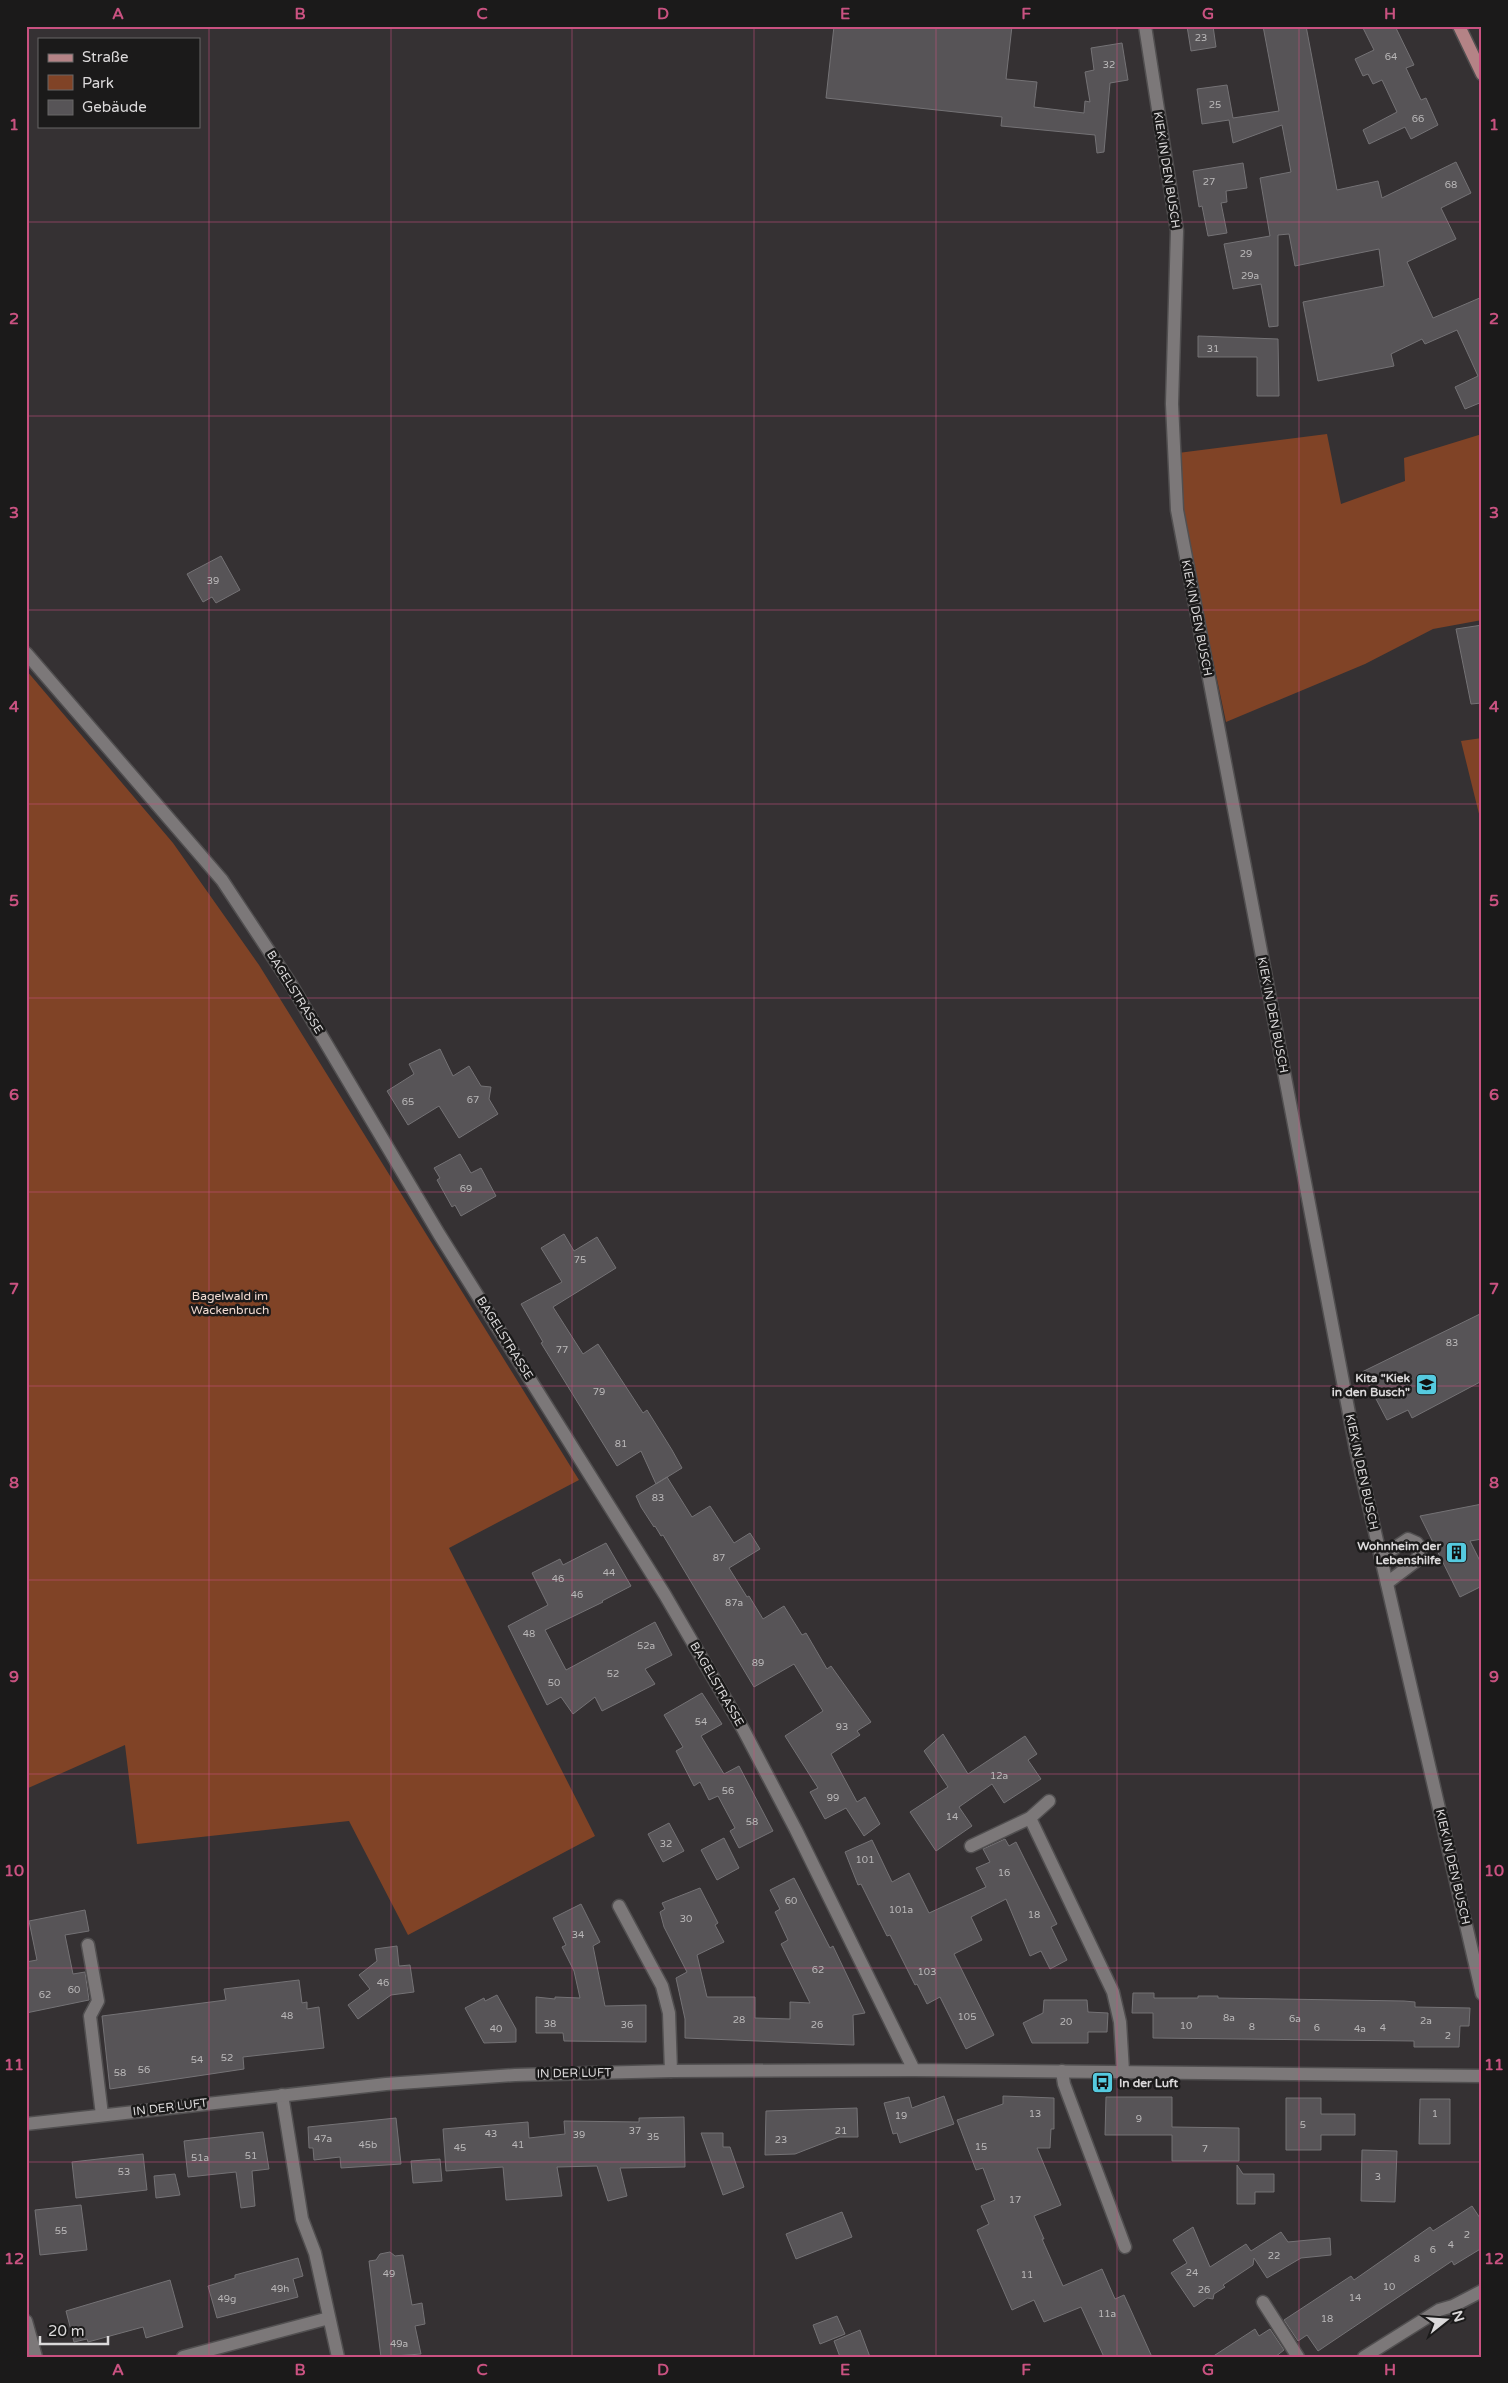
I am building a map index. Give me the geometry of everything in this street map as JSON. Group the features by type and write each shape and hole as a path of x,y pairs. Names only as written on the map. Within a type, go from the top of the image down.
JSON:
{"main road":[{"path":"1459,26 1482,74"}],"street":[{"name":"KIEK IN DEN BUSCH","path":"1145,26 1177,231 1172,404 1177,510 1356,1450 1482,1994"},
{"name":"BAGELSTRASSE","path":"26,653 222,880 292,986 439,1234 665,1595 743,1729 796,1830 914,2070"},
{"path":"1381,1557 1408,1539 1417,1543 1421,1551 1416,1561 1387,1583"},
{"path":"970,1846 1030,1818 1049,1801"},
{"path":"1030,1818 1113,1992 1120,2022 1123,2071"},
{"path":"619,1906 662,1986 669,2013 671,2071"},
{"path":"88,1945 98,2001 90,2016 102,2115"},
{"name":"IN DER LUFT","path":"26,2124 386,2084 515,2075 671,2071 914,2070 1482,2076"},
{"path":"1062,2071 1064,2084 1125,2247"},
{"path":"282,2095 302,2219 315,2252 338,2357"},
{"path":"1364,2357 1439,2310 1453,2306 1482,2290"},
{"path":"1263,2302 1298,2357"},
{"path":"183,2357 329,2318"},
{"path":"26,2321 36,2357"}],"green space":[{"path":"1327,434 1341,504 1405,481 1404,458 1482,434 1482,620 1433,629 1365,664 1226,722 1183,517 1178,453"},
{"name":"Bagelwald im Wackenbruch","path":"26,670 173,843 259,965 579,1480 449,1548 595,1836 408,1935 349,1821 137,1844 125,1745 26,1789"},
{"path":"1482,738 1482,826 1461,741"}],"building":[{"path":"834,26 1012,26 1006,79 1037,82 1034,107 1084,113 1085,101 1090,102 1085,72 1094,70 1091,48 1122,43 1128,80 1110,83 1104,152 1097,153 1095,135 1001,126 1002,117 826,98"},
{"path":"1187,26 1213,26 1216,47 1191,51"},
{"path":"1263,26 1306,26 1337,190 1378,181 1382,198 1456,162 1471,193 1441,208 1456,239 1407,262 1433,318 1482,297 1482,402 1465,409 1455,387 1478,376 1457,330 1425,344 1422,339 1391,354 1394,366 1318,381 1303,302 1384,286 1379,249 1295,266 1289,234 1278,235 1278,326 1269,327 1261,284 1233,289 1224,244 1270,236 1260,178 1291,172 1282,125 1233,143 1229,120 1202,124 1197,89 1227,85 1233,118 1279,111"},
{"path":"1362,26 1395,26 1414,65 1406,68 1421,100 1426,98 1438,125 1411,139 1405,127 1369,144 1363,130 1397,112 1382,80 1373,84 1368,74 1363,76 1355,59 1374,50"},
{"path":"1243,163 1247,188 1226,191 1227,202 1221,203 1227,233 1208,236 1202,206 1199,207 1193,171"},
{"path":"1198,336 1278,339 1279,396 1257,396 1257,357 1198,357"},
{"path":"221,556 240,590 216,603 212,597 203,602 187,574"},
{"path":"1482,625 1482,703 1471,704 1456,629"},
{"path":"440,1049 453,1076 469,1066 481,1086 491,1087 489,1099 498,1114 459,1138 439,1106 408,1125 387,1091 414,1074 409,1064"},
{"path":"460,1154 471,1173 481,1168 496,1196 461,1216 455,1205 452,1207 437,1180 440,1178 434,1168"},
{"path":"564,1234 574,1251 597,1237 616,1268 553,1307 583,1354 598,1344 643,1413 647,1410 672,1450 682,1468 656,1484 641,1451 617,1466 541,1343 543,1342 521,1304 562,1282 541,1248"},
{"path":"1482,1313 1482,1381 1412,1418 1408,1410 1387,1420 1362,1372"},
{"path":"667,1477 692,1517 710,1506 734,1543 750,1533 760,1549 729,1568 747,1597 749,1596 763,1619 784,1606 802,1635 806,1633 827,1669 831,1666 871,1722 857,1731 860,1735 831,1754 857,1802 865,1797 880,1824 864,1836 846,1808 825,1819 810,1792 818,1788 785,1736 823,1711 794,1664 754,1687 663,1535 661,1536 641,1507 636,1496"},
{"name":"Wohnheim der Lebenshilfe","path":"1482,1504 1482,1539 1470,1541 1482,1565 1482,1586 1460,1597 1420,1516"},
{"path":"606,1543 631,1586 545,1630 566,1670 655,1622 672,1655 645,1669 655,1684 602,1711 595,1697 573,1714 561,1697 547,1705 508,1626 548,1605 532,1573 560,1559 563,1565"},
{"path":"702,1693 722,1724 701,1736 724,1774 739,1766 773,1831 739,1848 730,1831 735,1828 718,1796 709,1800 700,1782 694,1786 676,1751 683,1747 664,1715"},
{"path":"943,1734 968,1774 1025,1736 1037,1754 1028,1760 1041,1779 1004,1803 992,1784 959,1807 972,1826 936,1851 910,1812 948,1787 924,1751"},
{"path":"669,1823 684,1851 663,1862 648,1834"},
{"path":"724,1838 739,1868 717,1880 701,1850"},
{"path":"1005,1839 1009,1846 1016,1842 1057,1924 1051,1927 1067,1960 1050,1969 1041,1951 1030,1956 1006,1899 971,1917 982,1940 954,1954 994,2035 966,2049 940,1997 927,2004 917,1984 915,1985 890,1935 887,1936 861,1884 858,1885 845,1852 872,1840 892,1882 909,1873 929,1913 986,1887 976,1868 990,1862 983,1849"},
{"path":"794,1878 830,1948 833,1946 865,2013 853,2015 854,2045 685,2038 685,2019 676,1978 687,1972 664,1927 660,1912 665,1909 662,1903 700,1888 718,1923 715,1925 724,1942 697,1955 707,1997 755,1997 755,2018 790,2019 790,2002 810,2003 781,1944 788,1940 775,1912 780,1909 770,1890"},
{"path":"581,1904 600,1942 593,1946 605,2006 646,2005 646,2042 564,2041 563,2033 536,2033 536,1997 555,1999 555,1997 580,1998 574,1971 562,1947 566,1945 553,1918"},
{"path":"85,1910 89,1931 65,1935 73,1974 85,1972 89,2000 26,2013 26,1962 37,1960 29,1921"},
{"path":"397,1946 399,1966 410,1965 414,1992 391,1995 358,2019 348,2005 370,1989 359,1975 377,1961 375,1949"},
{"path":"299,1980 302,2003 307,2002 307,2009 319,2007 324,2048 243,2057 244,2069 110,2089 102,2016 226,2000 224,1989"},
{"path":"1133,1993 1154,1993 1154,1998 1218,1996 1218,1998 1415,2002 1415,2007 1470,2008 1469,2026 1460,2026 1459,2047 1414,2047 1414,2041 1153,2038 1153,2013 1132,2013"},
{"path":"497,1995 516,2029 516,2042 484,2043 465,2008 484,1998 485,2001"},
{"path":"1044,2000 1087,2000 1088,2012 1108,2013 1107,2032 1088,2032 1088,2043 1032,2043 1023,2023 1043,2013"},
{"path":"944,2096 954,2124 900,2143 897,2133 893,2134 884,2103 909,2097 912,2108"},
{"path":"1003,2096 1054,2098 1054,2129 1051,2129 1050,2148 1037,2148 1061,2205 1034,2216 1044,2239 1042,2239 1063,2286 1102,2269 1115,2299 1124,2295 1152,2357 1104,2357 1081,2307 1044,2322 1034,2300 1012,2310 977,2230 989,2224 981,2206 995,2200 983,2168 976,2170 957,2120 1003,2104"},
{"path":"1106,2097 1172,2097 1172,2127 1239,2128 1239,2161 1172,2161 1172,2135 1105,2135"},
{"path":"1286,2098 1321,2098 1321,2114 1355,2114 1355,2135 1321,2135 1321,2150 1286,2150"},
{"path":"1420,2099 1450,2099 1450,2144 1419,2144"},
{"path":"857,2108 858,2137 839,2137 795,2154 765,2155 766,2111"},
{"path":"684,2117 685,2167 620,2168 627,2196 608,2201 597,2166 557,2167 562,2196 506,2200 503,2167 446,2171 443,2129 528,2122 529,2138 565,2134 564,2121 639,2122 639,2118"},
{"path":"396,2118 401,2164 341,2168 340,2157 314,2160 313,2148 309,2148 308,2127"},
{"path":"263,2132 269,2169 252,2171 255,2206 241,2208 236,2172 188,2177 184,2141"},
{"path":"701,2133 723,2133 723,2147 730,2147 744,2187 723,2195"},
{"path":"1362,2150 1397,2151 1395,2202 1361,2201"},
{"path":"143,2154 147,2190 76,2198 72,2162"},
{"path":"440,2159 442,2181 413,2183 411,2161"},
{"path":"1237,2165 1243,2174 1274,2174 1274,2192 1255,2192 1255,2204 1237,2204"},
{"path":"175,2174 180,2195 156,2198 154,2176"},
{"path":"81,2205 87,2250 40,2255 35,2210"},
{"path":"1472,2206 1482,2221 1482,2248 1454,2265 1452,2261 1318,2351 1307,2335 1298,2341 1284,2320 1351,2276 1354,2280 1430,2227 1433,2231"},
{"path":"842,2212 852,2237 796,2259 786,2234"},
{"path":"1193,2227 1210,2267 1246,2244 1251,2251 1281,2232 1288,2242 1330,2238 1331,2255 1301,2258 1267,2278 1254,2258 1253,2265 1223,2285 1225,2287 1214,2294 1213,2299 1207,2298 1194,2307 1171,2273 1187,2263 1173,2240"},
{"path":"390,2252 395,2256 403,2255 412,2305 422,2303 425,2324 415,2326 421,2354 381,2357 369,2261 376,2260 380,2254"},
{"path":"298,2258 303,2276 293,2279 298,2297 217,2318 208,2286 235,2278 235,2275"},
{"path":"170,2280 183,2327 146,2338 143,2327 88,2342 87,2339 74,2342 66,2311"},
{"path":"837,2316 845,2334 820,2344 813,2325"},
{"path":"1255,2329 1259,2336 1270,2329 1284,2350 1275,2357 1212,2357"},
{"path":"860,2330 870,2357 840,2357 834,2341"}],"place":[{"name":"Kita \"Kiek in den Busch\"","path":"1426,1385"},
{"name":"Wohnheim der Lebenshilfe","path":"1457,1553"},
{"name":"In der Luft","path":"1103,2083"}]}
